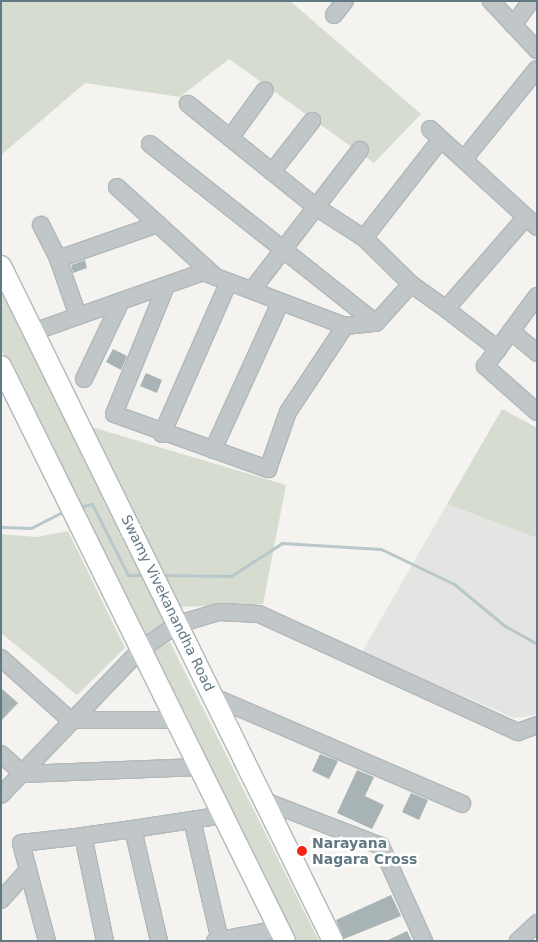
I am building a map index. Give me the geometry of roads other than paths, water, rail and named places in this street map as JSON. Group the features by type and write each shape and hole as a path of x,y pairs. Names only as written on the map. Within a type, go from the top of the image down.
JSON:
{"main road":[{"name":"Swamy Vivekanandha Road","path":"1,266 334,941"},
{"path":"1,366 282,935"}],"street":[{"path":"334,15 345,1"},
{"path":"491,1 537,50"},
{"path":"513,25 531,1"},
{"path":"464,159 537,69"},
{"path":"230,138 265,90"},
{"path":"188,104 317,208 364,238 411,284 498,349"},
{"path":"272,172 312,121"},
{"path":"364,238 436,134 534,223 446,309"},
{"path":"150,144 376,323"},
{"path":"252,290 360,150"},
{"path":"117,187 222,280"},
{"path":"58,259 158,224"},
{"path":"41,225 58,259 78,316"},
{"path":"33,332 203,272 344,326 376,323 411,284"},
{"path":"162,434 222,280"},
{"path":"166,286 114,414 162,434 268,469 288,412 344,326"},
{"path":"84,379 121,301"},
{"path":"535,301 485,366 537,412"},
{"path":"213,450 280,303"},
{"path":"511,331 537,353"},
{"path":"1,795 23,774 70,720 140,650 178,624 219,612 259,614 518,732 536,725"},
{"path":"1,658 70,720 175,720"},
{"path":"214,696 462,804"},
{"path":"1,754 23,774 198,767"},
{"path":"265,801 381,846 424,941"},
{"path":"47,941 21,843 83,836 222,815"},
{"path":"192,820 217,940 282,935"},
{"path":"133,829 159,941"},
{"path":"83,836 106,941"},
{"path":"1,900 28,870"},
{"path":"518,941 537,923"}],"waterway":[{"path":"79,507 92,504 128,575 144,575"},
{"path":"1,527 31,528 64,511"},
{"path":"160,575 231,576 282,543 381,549 454,584 505,626 537,644"}],"place":[{"name":"Narayana Nagara Cross","path":"302,851"}]}
